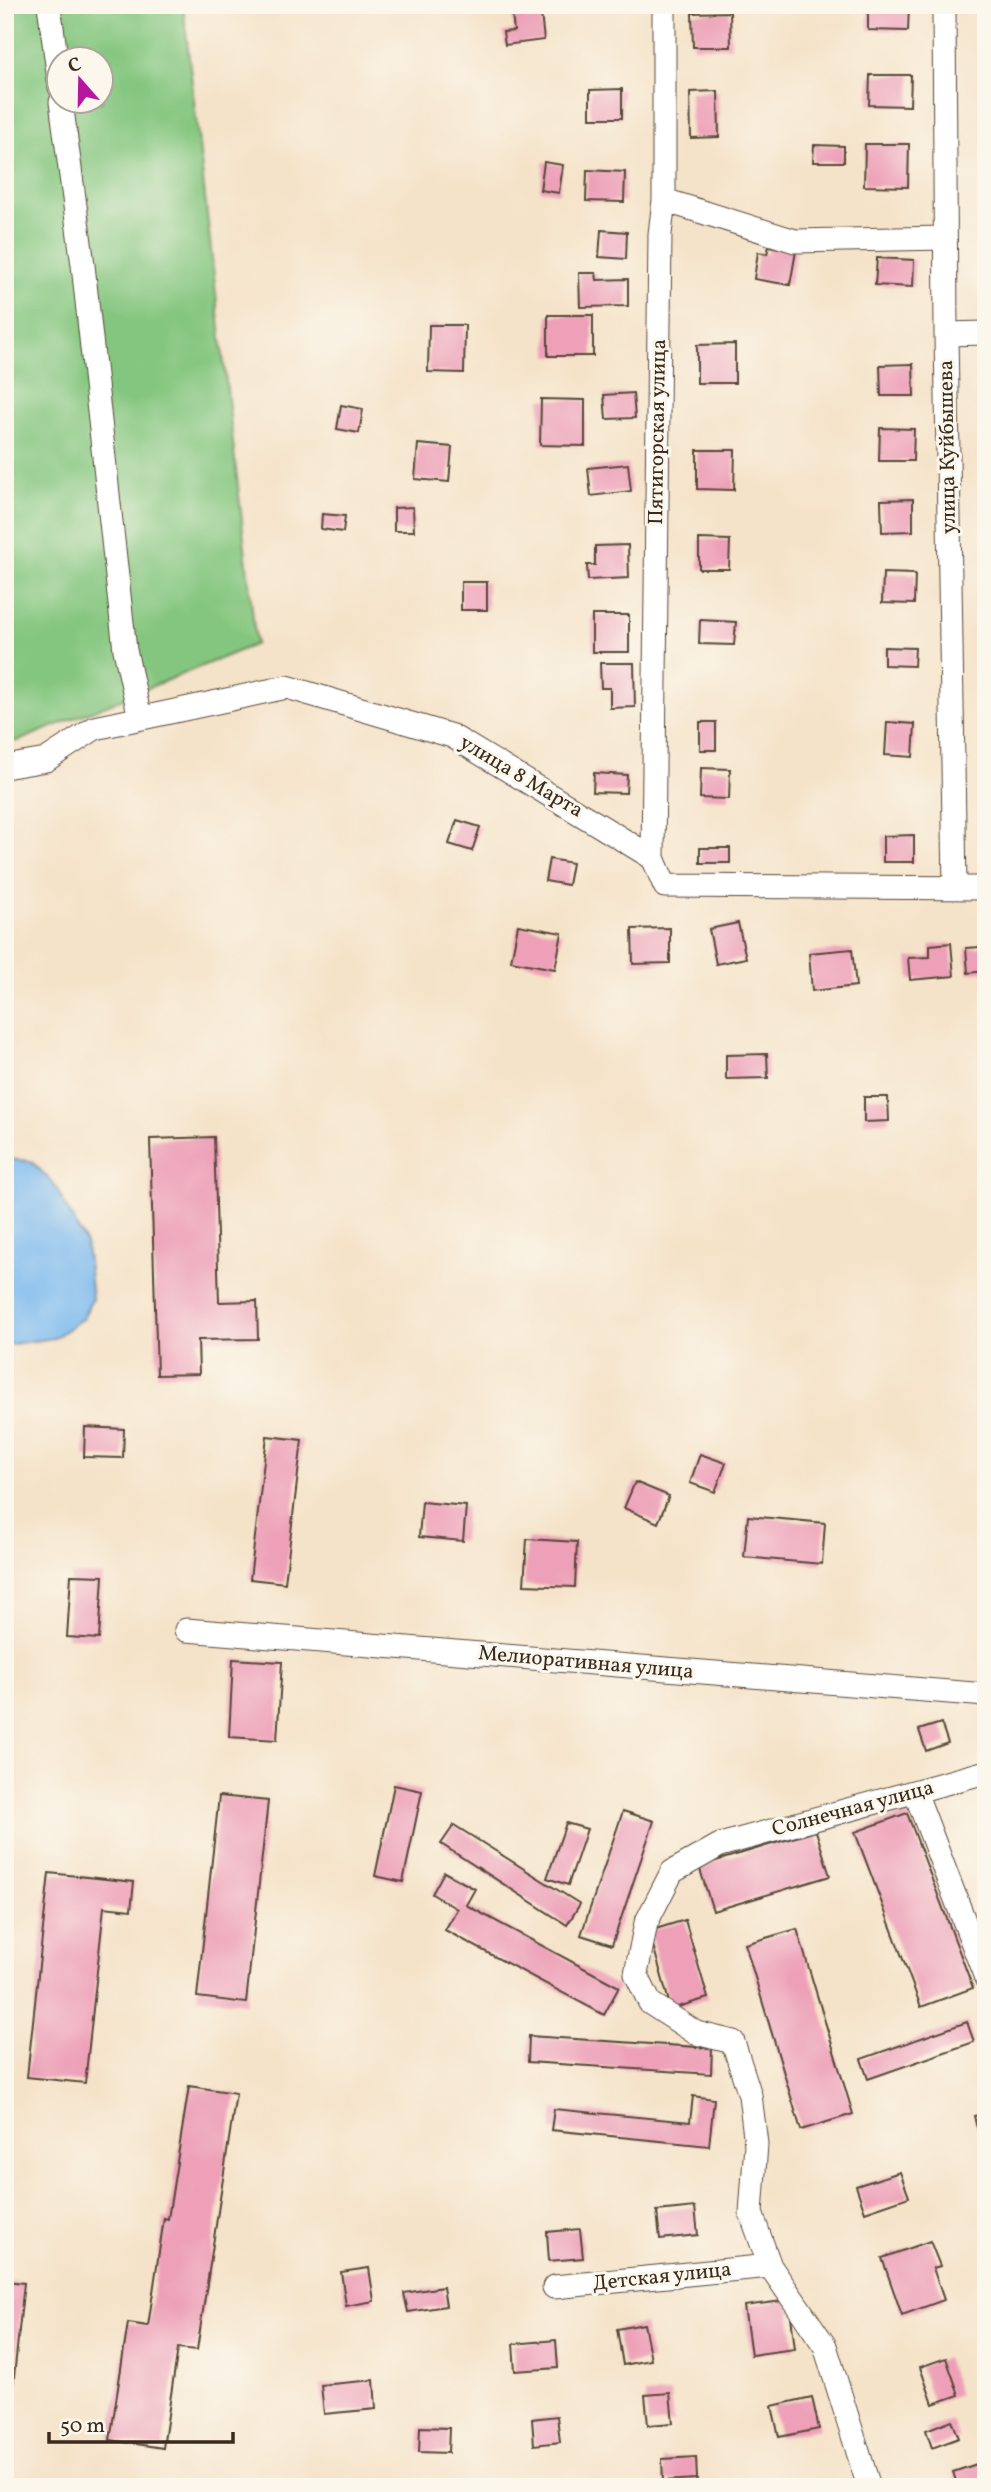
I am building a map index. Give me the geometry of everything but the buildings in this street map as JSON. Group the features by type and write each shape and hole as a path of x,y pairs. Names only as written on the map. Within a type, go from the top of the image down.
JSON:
{"street":[{"path":"49,5 54,46"},
{"name":"Пятигорская улица","path":"653,858 660,234 664,200 664,5"},
{"name":"улица Куйбышева","path":"944,5 955,888"},
{"path":"63,116 83,265 125,650 140,718"},
{"path":"664,200 795,241 945,238"},
{"path":"946,334 986,333"},
{"name":"улица 8 Марта","path":"5,766 47,760 95,728 287,687 452,736 653,858"},
{"path":"653,858 665,887 986,888"},
{"name":"Мелиоративная улица","path":"186,1630 986,1695"},
{"name":"Солнечная улица","path":"770,2266 751,2213 756,2144 750,2095 733,2042 696,2033 650,2003 636,1974 646,1923 672,1872 720,1846 986,1772"},
{"path":"915,1792 986,1978"},
{"path":"770,2266 825,2346 869,2487"},
{"name":"Детская улица","path":"554,2287 770,2266"}],"green space":[{"path":"5,5 183,5 256,644 18,741 5,742"}],"water":[{"path":"5,1159 31,1161 54,1184 86,1244 92,1299 83,1318 54,1338 5,1345"}]}
